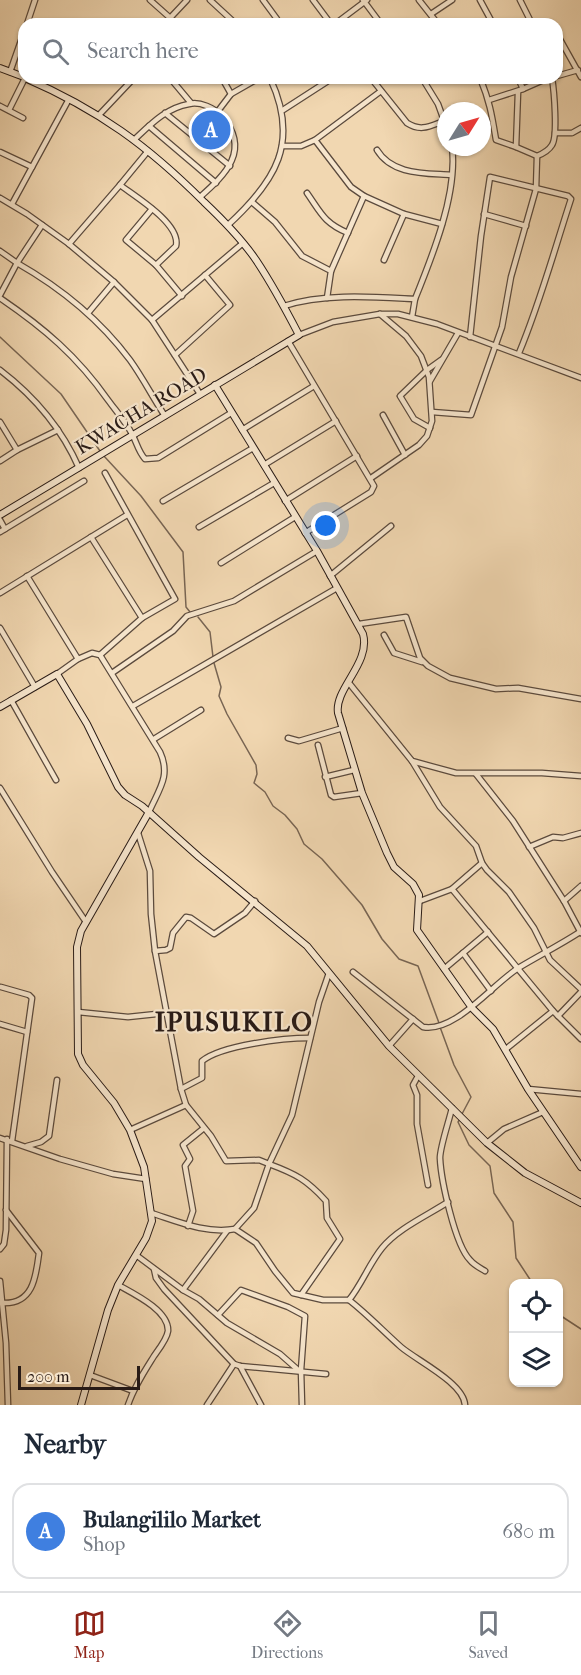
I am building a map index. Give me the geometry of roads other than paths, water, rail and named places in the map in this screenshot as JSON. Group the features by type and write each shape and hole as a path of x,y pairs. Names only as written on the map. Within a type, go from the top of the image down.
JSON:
{"street":[{"path":"29,18 35,0"},
{"path":"150,0 171,17 187,0"},
{"path":"210,0 230,18"},
{"path":"263,0 276,18"},
{"path":"313,0 328,18"},
{"path":"419,0 434,18"},
{"path":"431,14 452,0"},
{"path":"480,0 490,18"},
{"path":"520,0 529,18"},
{"path":"341,18 365,1 377,18"},
{"path":"563,43 580,70 581,77"},
{"path":"10,72 18,49"},
{"path":"0,68 18,75"},
{"path":"563,74 580,70"},
{"path":"9,110 22,84"},
{"path":"38,84 99,115 135,139 200,197 228,225 255,258 299,335 333,322 380,314 412,317 437,324 581,378"},
{"path":"99,115 128,84"},
{"path":"175,84 191,103"},
{"path":"225,84 231,94"},
{"path":"218,111 231,94 249,84"},
{"path":"228,225 253,203 268,183 282,146 283,110 272,84"},
{"path":"283,110 323,84"},
{"path":"376,84 407,123 413,127 423,128 437,125"},
{"path":"426,84 437,102"},
{"path":"482,84 489,100 496,140 537,156"},
{"path":"516,147 521,90 520,84"},
{"path":"489,100 534,84"},
{"path":"537,156 552,145 555,133 552,84"},
{"path":"282,146 301,146 315,140 381,91"},
{"path":"12,204 69,99"},
{"path":"135,139 165,113 191,103 205,105 218,111 233,130 236,138 235,150 230,166 200,197"},
{"path":"0,106 23,118"},
{"path":"165,113 230,166"},
{"path":"149,126 216,183"},
{"path":"555,133 572,133 581,128"},
{"path":"315,140 351,187 364,196 404,214 442,224"},
{"path":"377,150 383,159 401,168 422,173 451,175"},
{"path":"69,244 148,151"},
{"path":"0,152 32,167"},
{"path":"412,317 415,299 433,255 442,224 451,175 452,156"},
{"path":"432,412 470,416 502,327 511,277 536,189 537,156"},
{"path":"470,337 489,179 492,177 568,196 570,199 532,323 519,354"},
{"path":"120,185 152,209 171,227 177,239 176,246 156,265"},
{"path":"307,193 327,222 348,233"},
{"path":"327,298 331,271 364,196"},
{"path":"0,198 69,244 114,282 152,320 200,394"},
{"path":"253,203 275,222 302,256 331,271"},
{"path":"152,209 126,240 156,265 182,296"},
{"path":"384,260 404,214"},
{"path":"484,214 526,226"},
{"path":"42,225 17,263 0,296 72,354 90,375 132,435 138,451 145,459 158,458 231,413"},
{"path":"152,320 243,243"},
{"path":"0,251 40,276 88,313 130,361 165,416"},
{"path":"175,355 230,305 205,276"},
{"path":"88,313 114,282"},
{"path":"284,306 298,301 327,298 415,299"},
{"path":"371,478 425,439 430,428 432,412 430,381 422,356 406,336 380,314"},
{"path":"430,381 458,333"},
{"name":"KWACHA ROAD","path":"0,515 299,335"},
{"path":"288,341 374,486 371,492 305,534"},
{"path":"430,428 414,419 400,396 441,360"},
{"path":"0,370 43,410 72,452 79,468"},
{"path":"215,385 317,552 363,634 365,646 337,707 354,770 390,861 400,874 416,887 420,901 417,930 472,1008 493,1029 528,1089 581,1167"},
{"path":"242,430 314,386"},
{"path":"383,415 405,455"},
{"path":"264,465 336,421"},
{"path":"0,422 17,450"},
{"path":"0,461 58,430"},
{"path":"163,501 254,448"},
{"path":"285,501 357,456"},
{"path":"100,655 142,618 175,598 105,473"},
{"path":"0,532 84,480"},
{"path":"199,527 274,483"},
{"path":"0,593 127,515"},
{"path":"221,563 295,518"},
{"path":"0,520 5,529"},
{"path":"330,576 391,526"},
{"path":"91,537 142,618"},
{"path":"112,673 173,632 187,616 234,601 317,552"},
{"path":"27,576 78,659"},
{"path":"133,706 337,588"},
{"path":"358,624 406,617 423,663"},
{"path":"0,628 35,687"},
{"path":"384,635 394,653 423,663 450,678 496,689 518,688 581,699"},
{"path":"0,707 78,659 92,653 100,655 154,739 166,768 149,812 86,922 77,947 76,1041 78,1054 83,1065 114,1103 130,1130 144,1167 151,1213 148,1234 118,1285 108,1310 81,1405"},
{"path":"57,674 87,724 118,787 125,795 149,812 199,857 307,946 389,1046 487,1143 525,1173 581,1203"},
{"path":"349,683 411,761 440,807 476,846 482,863 491,876 509,892 534,928 555,966 581,990 558,1016"},
{"path":"11,700 56,780"},
{"path":"154,739 201,710"},
{"path":"288,738 299,741 342,728"},
{"path":"318,745 329,790 334,797 362,793"},
{"path":"411,761 456,772 476,774 542,773 581,776"},
{"path":"325,777 354,770"},
{"path":"353,972 423,1026 433,1027 458,1018 518,968 580,933 564,901 513,821 476,774"},
{"path":"0,788 86,922"},
{"path":"138,833 151,876 155,951 186,1105 226,1161 259,1160 304,1179 326,1201 327,1218 340,1239 301,1295"},
{"path":"528,847 553,837 563,838 581,833"},
{"path":"420,901 452,889 482,863"},
{"path":"564,901 581,886"},
{"path":"452,889 553,1011 581,1039"},
{"path":"155,951 170,948 173,933 186,917 214,934 245,913 255,901"},
{"path":"444,969 488,932"},
{"path":"463,953 491,991"},
{"path":"151,1213 188,1226 212,1231 235,1229 248,1216 257,1202 269,1164 292,1115 310,1038 329,973"},
{"path":"0,1249 5,1238 10,1140 31,995 1,987"},
{"path":"506,1049 553,1011"},
{"path":"78,1012 128,1017 166,1013"},
{"path":"389,1046 413,1019"},
{"path":"0,1024 27,1032"},
{"path":"181,1089 202,1078 202,1062 217,1053 279,1040 310,1038"},
{"path":"418,1076 413,1085 417,1095 417,1124 428,1185"},
{"path":"27,1146 41,1142 49,1136 57,1080"},
{"path":"528,1089 581,1094"},
{"path":"130,1130 186,1105"},
{"path":"452,1108 440,1159 448,1202 455,1231 467,1256 472,1263 485,1271"},
{"path":"487,1143 500,1131 543,1112"},
{"path":"188,1226 193,1211 185,1166 190,1159 183,1146 204,1128"},
{"path":"0,1138 113,1174 146,1179"},
{"path":"349,1299 357,1290 378,1253 389,1240 448,1202"},
{"path":"2,1303 16,1302 28,1292 37,1272 39,1253 6,1210"},
{"path":"235,1229 256,1243 293,1293 323,1300 349,1299 403,1348 458,1390 465,1405"},
{"path":"183,1290 227,1231"},
{"path":"136,1255 199,1299 234,1328 280,1354 300,1370"},
{"path":"154,1269 156,1278 164,1290 234,1364 326,1374"},
{"path":"0,1281 8,1405"},
{"path":"118,1285 150,1304 160,1314 168,1329 133,1391 128,1405"},
{"path":"218,1315 241,1290 288,1306 302,1314 306,1319 300,1370 302,1405"},
{"path":"288,1306 293,1293"},
{"path":"207,1405 234,1364"},
{"path":"240,1366 261,1405"},
{"path":"0,1372 7,1374"},
{"path":"90,1376 133,1391"}],"waterway":[{"path":"0,337 61,394 100,451"},
{"path":"103,455 141,496 183,552 186,607 190,612"},
{"path":"198,617 210,632 213,657"},
{"path":"214,663 221,687 219,696 256,765 257,774 254,783 265,792 273,806 285,815 297,829 304,844 322,859 362,905 382,939 399,959 418,966 439,1023"},
{"path":"440,1027 454,1065 471,1097 462,1114"},
{"path":"460,1119 458,1122 469,1145 490,1166 494,1193 513,1222 516,1258 530,1279"},
{"path":"563,1317 581,1329"}],"place":[{"name":"Bulangililo Market","path":"211,130"}],"district":[{"name":"IPUSUKILO","path":"234,1022"}]}
